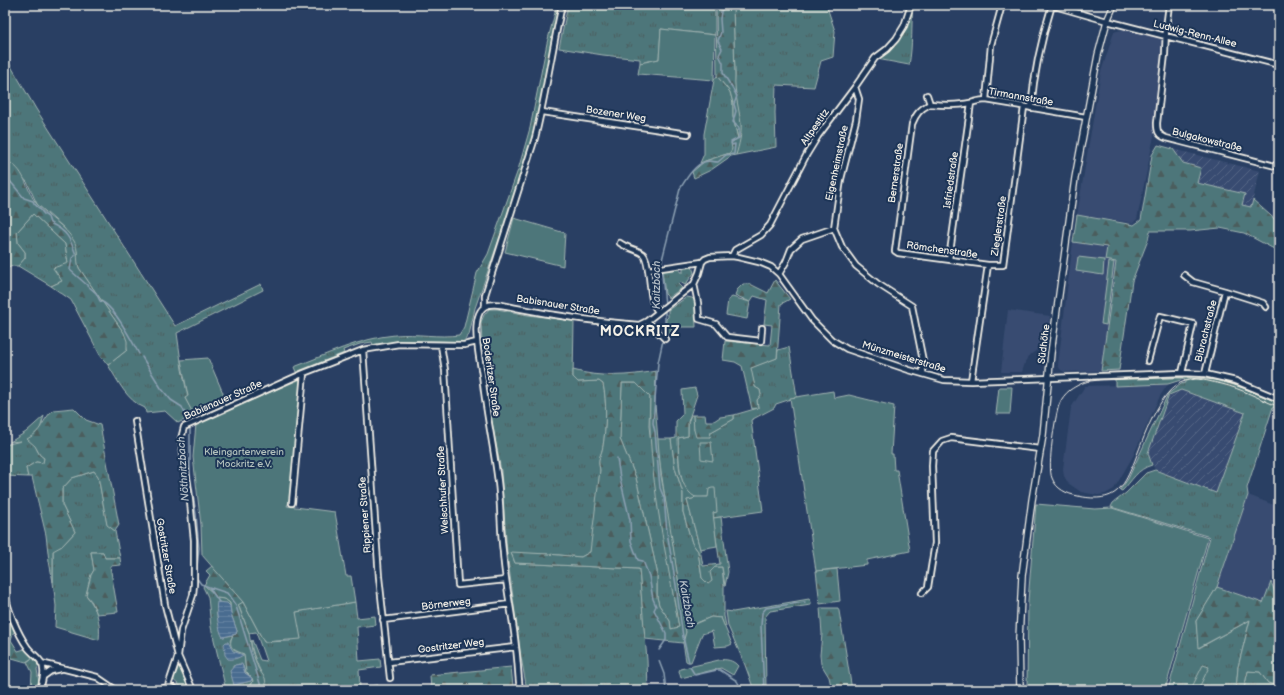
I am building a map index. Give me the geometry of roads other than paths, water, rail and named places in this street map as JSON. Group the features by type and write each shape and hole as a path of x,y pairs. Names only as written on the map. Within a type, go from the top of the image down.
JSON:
{"street":[{"name":"Boderitzer Straße","path":"520,690 516,647 502,552 498,482 486,408 476,328 480,310 485,306 485,295 529,160 542,112 553,45 562,5"},
{"name":"Altpestitz","path":"732,256 735,250 761,235 770,225 818,136 875,58 887,49 896,39 904,26 912,5"},
{"path":"986,100 991,45 1002,5"},
{"path":"1031,108 1034,79 1040,47 1051,5"},
{"name":"Ludwig-Renn-Allee","path":"1051,5 1107,21 1279,65"},
{"name":"Südhöhe","path":"1020,690 1019,639 1022,576 1075,178 1098,55 1107,21 1114,5"},
{"path":"1166,36 1170,5"},
{"name":"Bulgakowstraße","path":"1166,36 1166,54 1157,132 1166,138 1279,167"},
{"name":"Eigenheimstraße","path":"834,228 841,179 856,120 858,99 855,87"},
{"path":"927,95 930,104"},
{"name":"Tirmannstraße","path":"930,104 940,105 971,103 977,100 986,100 1086,117"},
{"name":"Isfriedstraße","path":"949,259 971,103"},
{"name":"Bernerstraße","path":"895,251 912,124 916,114 922,108 930,104"},
{"name":"Zieglerstraße","path":"971,381 988,266 1003,265 1024,107"},
{"name":"Bozener Weg","path":"542,112 688,134"},
{"path":"779,274 791,250 802,239 834,228 842,247 856,266 872,279 912,306 923,361 924,374"},
{"path":"620,243 643,254 648,264 648,276 653,303 658,312"},
{"name":"Römchenstraße","path":"895,251 898,253 949,259 988,266"},
{"name":"Münzmeisterstraße","path":"648,270 702,262 710,257 732,256 760,262 771,267 779,274 812,320 832,340 847,349 944,380 971,381 1182,373 1205,374 1236,381 1279,399"},
{"path":"663,337 647,321 694,284 702,262"},
{"name":"Bibrachstraße","path":"1184,275 1193,282 1263,303 1266,306"},
{"path":"694,284 699,319 716,324 727,337 761,341 762,328"},
{"name":"Bibrachstraße","path":"1205,374 1225,291"},
{"name":"Babisnauer Straße","path":"485,306 490,304 500,305 554,315 639,325 647,321"},
{"path":"1148,361 1160,316 1193,324 1182,373"},
{"name":"Babisnauer Straße","path":"168,686 178,656 181,631 193,595 194,584 194,540 181,439 184,427 304,373 363,350 399,344 464,345 477,342"},
{"name":"Welschhufer Straße","path":"441,345 445,370 458,585 506,580"},
{"name":"Rippiener Straße","path":"363,350 383,620 390,678"},
{"path":"292,503 304,373"},
{"name":"Gostritzer Straße","path":"135,421 165,605 178,656 193,690"},
{"path":"922,593 928,587 936,543 932,466 933,451 942,441 951,438 1040,449"},
{"path":"5,590 6,600 19,630 28,648 41,663 44,676 40,690"},
{"name":"Börnerweg","path":"383,620 510,604"},
{"name":"Gostritzer Weg","path":"388,662 516,647"},
{"path":"41,663 97,677 116,690"},
{"path":"44,676 51,671 62,668"},
{"path":"160,690 168,686 178,690"}],"waterway":[{"name":"Kaitzbach","path":"665,305 661,264 680,189 691,172 703,162 718,162 726,155 734,154 735,144 732,145 731,142 739,138 739,128 733,122 736,111 734,104 737,96 723,73 723,63 719,55 722,49 718,41 721,32 720,19 722,5"},
{"name":"Kaitzbach","path":"721,11 729,5"},
{"name":"Nöthnitzbach","path":"5,170 10,176 10,181 24,198 33,201 48,217 50,223 64,232 67,236 76,255 72,258 70,270 96,293 100,301 111,309 122,324 139,354"},
{"name":"Kaitzbach","path":"665,308 665,331 658,363 653,423 660,488 664,498 667,532 683,637 689,662"},
{"name":"Nöthnitzbach","path":"142,357 161,388 171,400 182,407 189,423"},
{"name":"Nöthnitzbach","path":"190,427 190,474 199,548 196,577 201,584 209,587 219,602"},
{"path":"617,458 630,520 631,541 638,560 643,561 649,576 653,599 656,606 654,610 666,633 666,640 659,650"},
{"name":"Nöthnitzbach","path":"209,587 227,593 236,606 262,690"},
{"path":"764,690 761,626 762,613 766,608 805,602"},
{"path":"659,661 664,674 666,690"},
{"name":"Kaitzbach","path":"690,667 695,675 720,670 737,681 742,690"}],"tram line":[{"path":"1279,403 1233,384 1208,379 1196,379 1185,381 1176,386 1167,394 1160,404 1127,477 1115,493 1100,498 1089,498 1074,495 1059,488 1052,478 1050,464 1051,453 1059,405 1068,392 1085,382 1095,380 1195,378 1199,379 1203,380 1222,384 1244,391 1279,407"}],"district":[{"name":"MOCKRITZ","path":"640,331"}],"park label":[{"name":"Kleingartenverein Mockritz e.V.","path":"244,458"}]}
